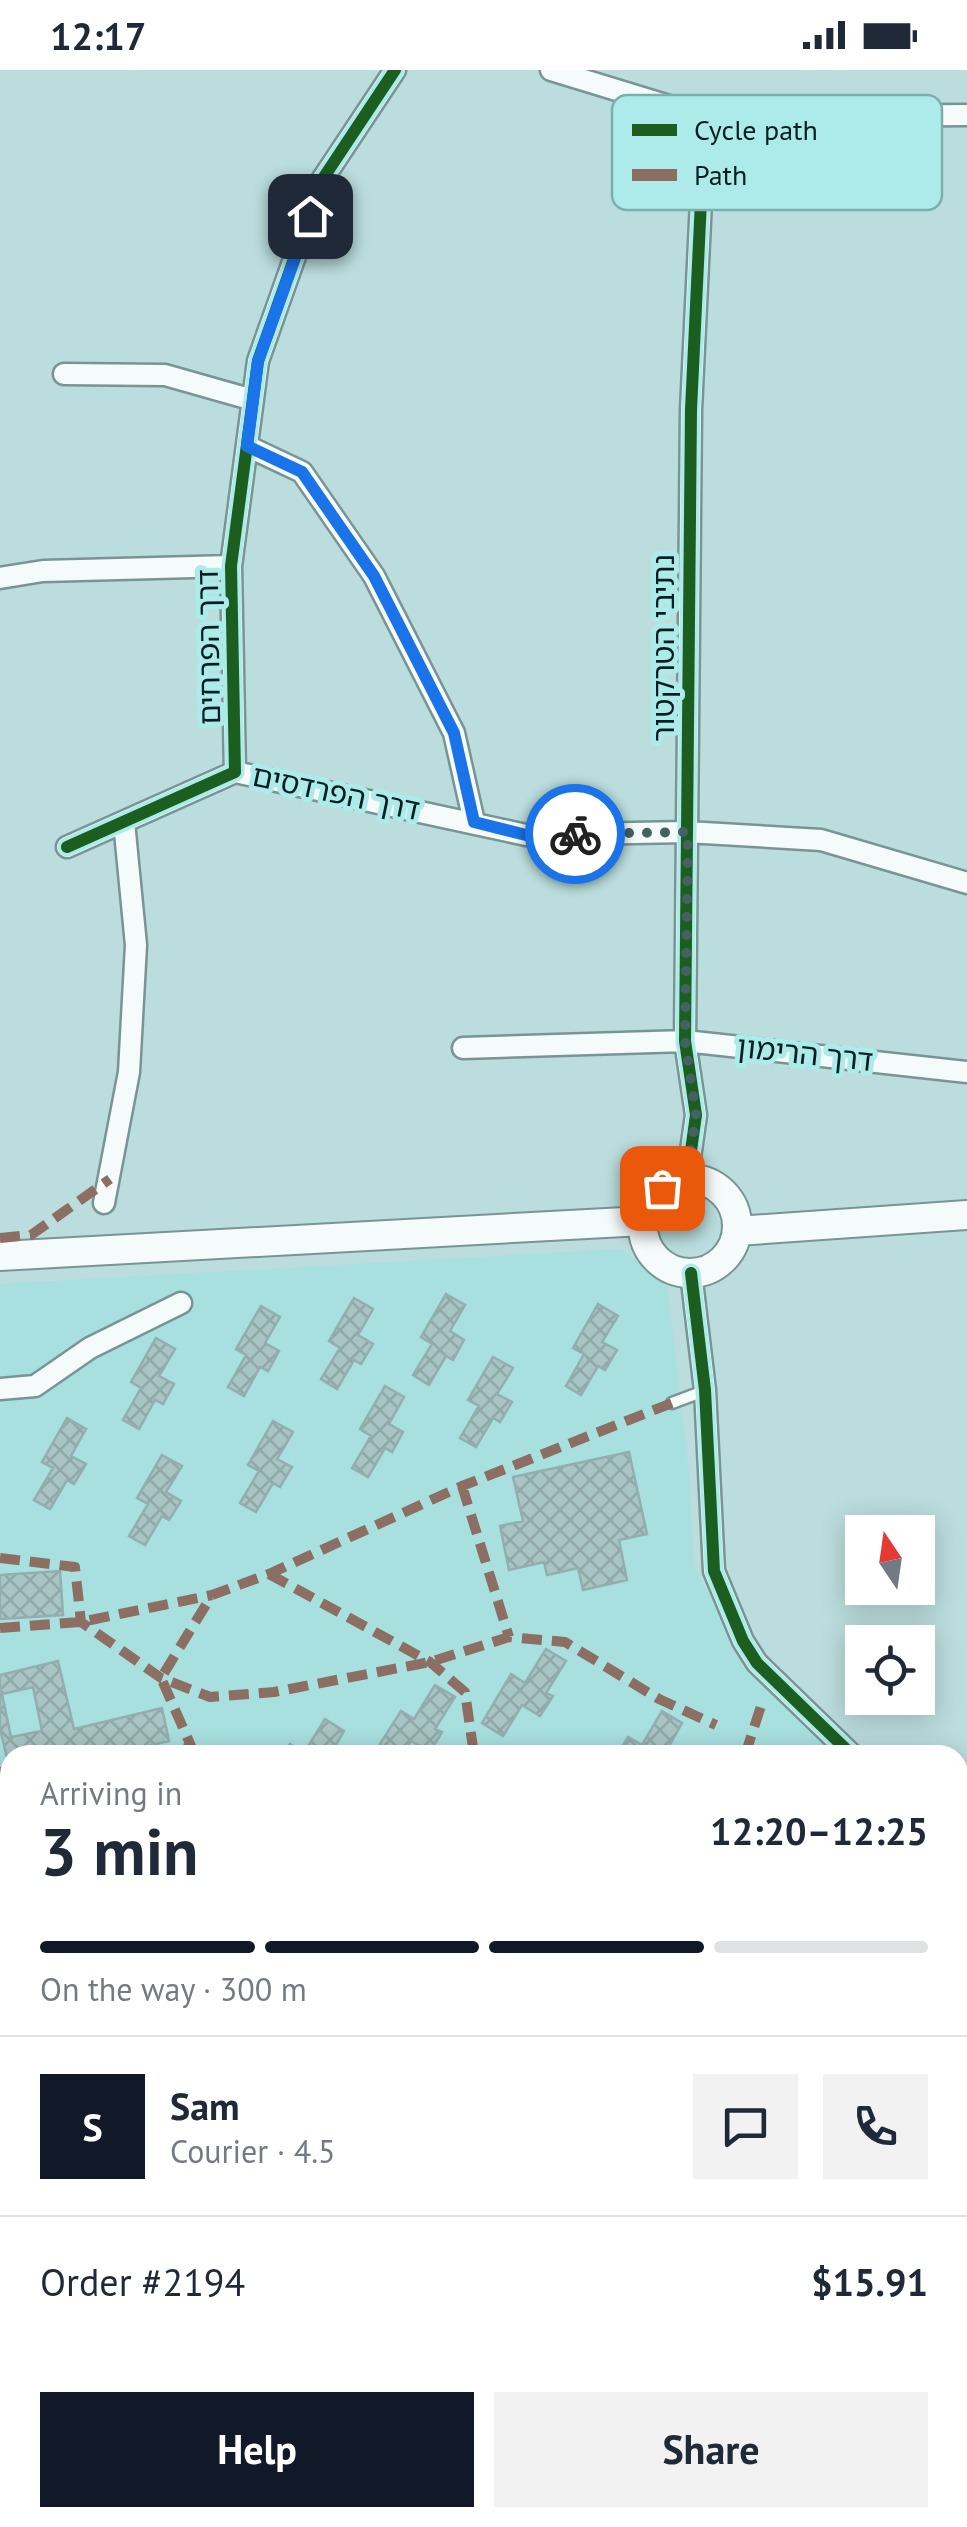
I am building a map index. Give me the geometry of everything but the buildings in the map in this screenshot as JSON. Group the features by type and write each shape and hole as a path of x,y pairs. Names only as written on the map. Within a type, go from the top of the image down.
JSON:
{"main road":[{"path":"687,1179 700,1180 724,1194 736,1217 737,1231 726,1256 704,1271 691,1274 661,1264 650,1252 642,1221 652,1197 674,1182 687,1179"},
{"path":"737,1231 967,1216"},
{"path":"0,1256 642,1221"}],"street":[{"name":"דרך הפרחים","path":"236,772 231,566 258,361 322,180 395,70"},
{"path":"551,70 633,95"},
{"path":"942,114 967,114"},
{"name":"נתיבי הטרקטור","path":"687,1179 696,1115 685,1041 691,410 701,210"},
{"path":"64,374 165,374 253,400"},
{"path":"247,446 302,472 374,576 454,733 474,822"},
{"path":"0,578 43,571 231,566"},
{"path":"66,847 236,772"},
{"name":"דרך הפרדסים","path":"236,772 526,835 688,832 821,840 967,884"},
{"path":"104,1203 129,1072 136,945 124,822"},
{"name":"דרך הרימון","path":"463,1048 685,1041 967,1072"},
{"path":"691,1274 705,1390 714,1571 743,1641 758,1663 842,1745"},
{"path":"0,1389 35,1386 90,1348 181,1303"}],"lane":[{"path":"672,1403 705,1390"}],"shaded area":[{"path":"621,1249 667,1284 689,1474 694,1567 751,1668 828,1745 0,1745 0,1284"}],"marked path":[{"path":"0,1238 31,1235 110,1179"},
{"path":"191,1745 161,1678 212,1595 269,1574 462,1486 672,1403"},
{"path":"462,1486 509,1637"},
{"path":"0,1558 75,1567 81,1622 161,1678 210,1697 274,1692 430,1662 509,1637 565,1642 659,1699 716,1725"},
{"path":"269,1574 430,1662 465,1692 473,1745"},
{"path":"0,1628 81,1622 212,1595"},
{"path":"748,1745 762,1703"}],"cycle path":[{"path":"67,847 235,772 231,566 258,361 322,180 395,70"},
{"path":"687,1179 696,1115 685,1041 691,410 701,210"},
{"path":"691,1273 705,1390 714,1571 743,1641 757,1663 842,1745"}],"way so far":[{"path":"575,834 688,832 685,1041 696,1115 687,1179 662,1188"}],"route":[{"path":"310,216 258,361 247,446 302,472 374,576 454,733 474,822 526,835 575,834"}]}
